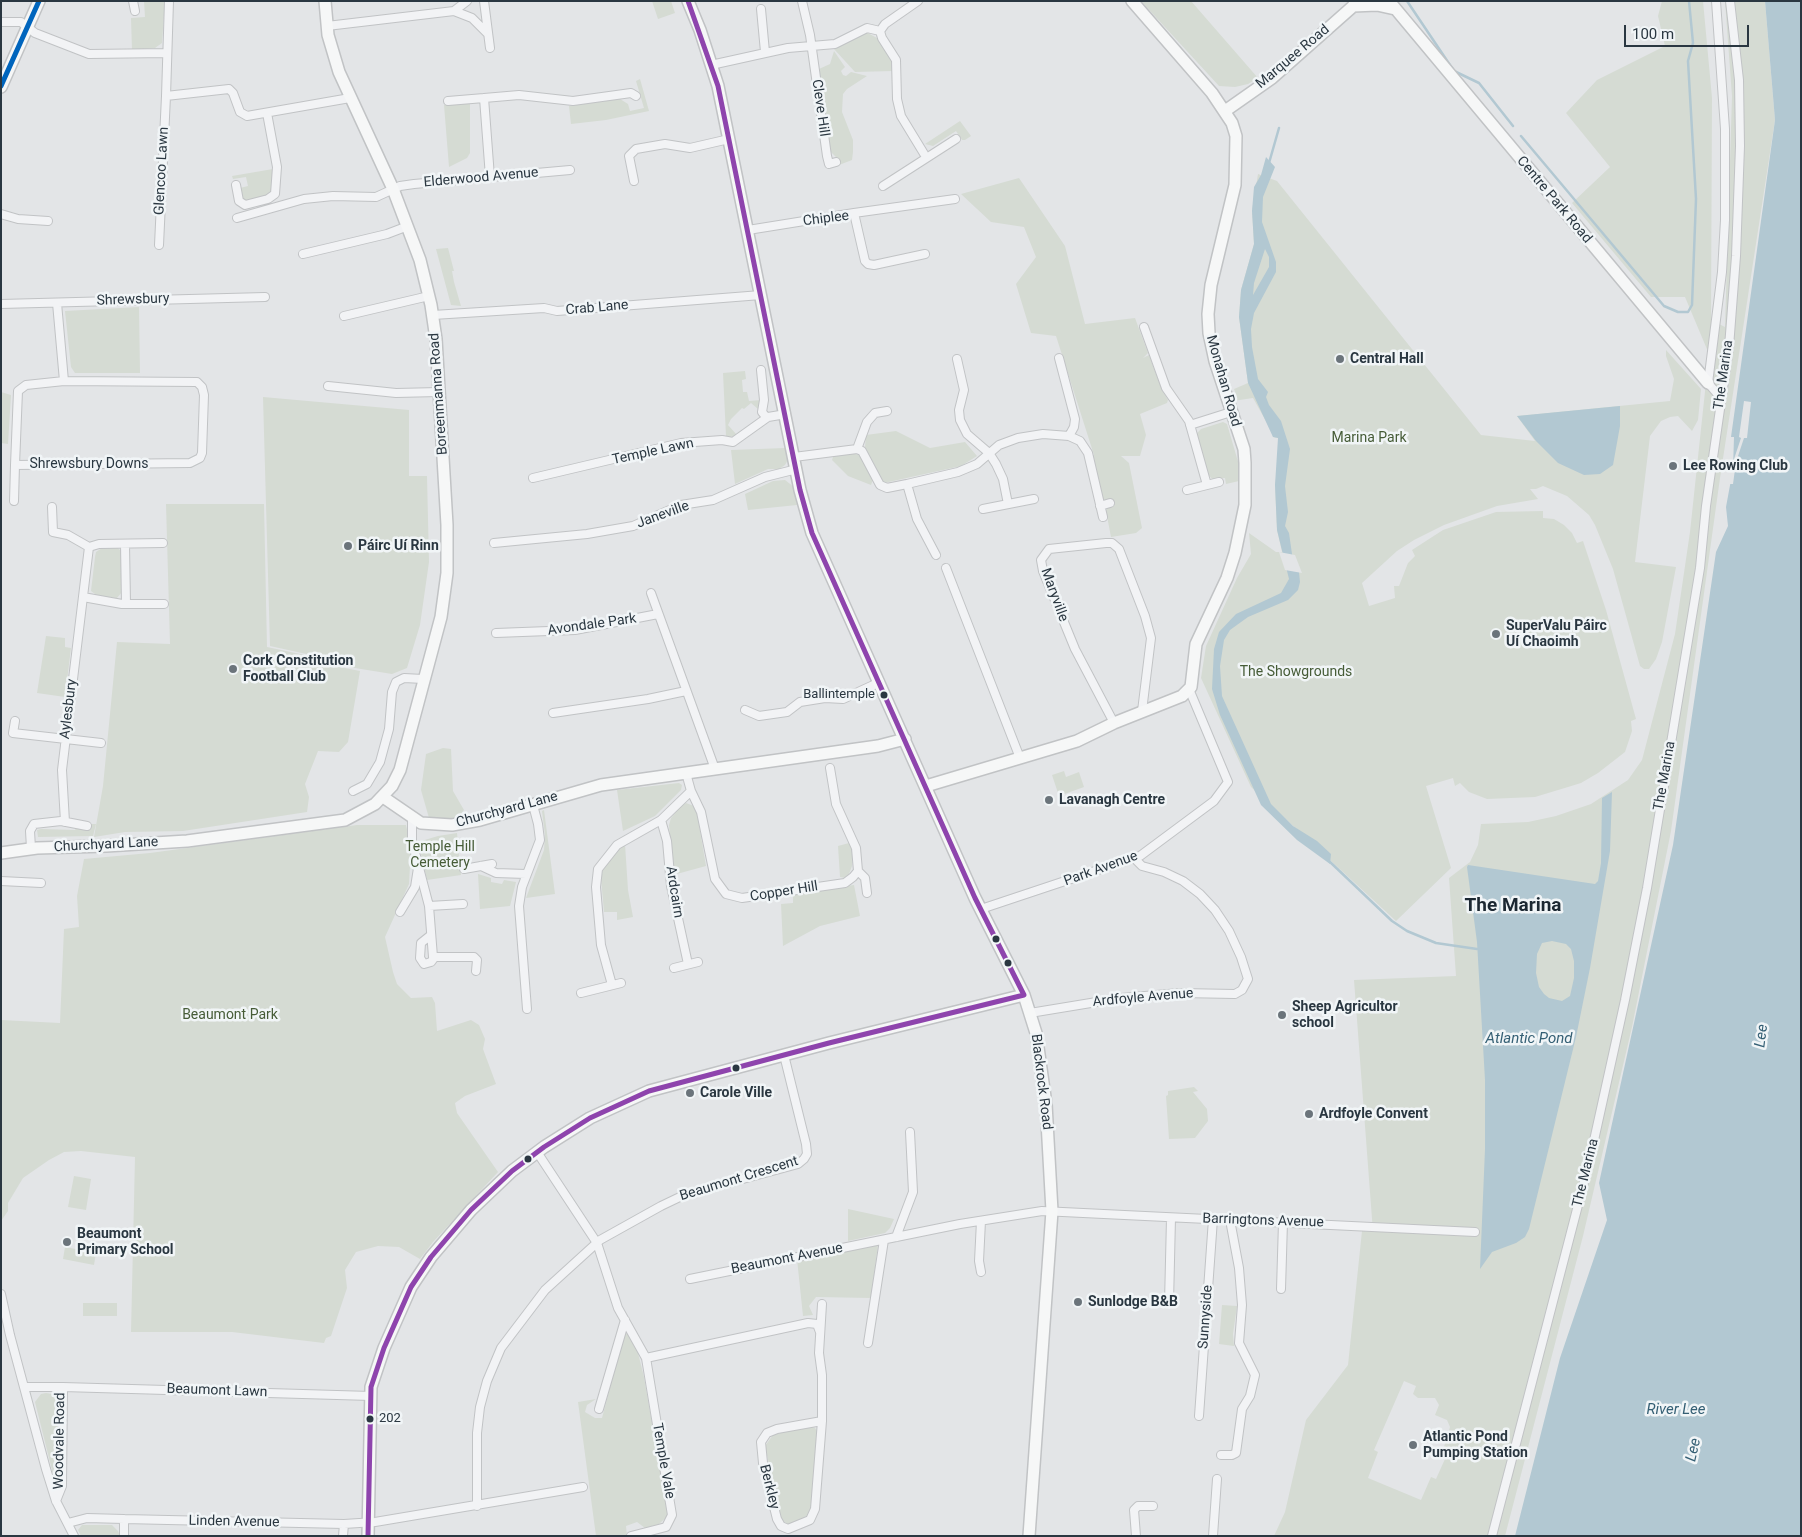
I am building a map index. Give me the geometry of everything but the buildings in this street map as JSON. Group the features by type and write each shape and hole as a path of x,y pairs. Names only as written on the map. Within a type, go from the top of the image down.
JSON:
{"street":[{"path":"1,87 39,1"},
{"path":"133,1 135,11"},
{"name":"Glencoo Lawn","path":"159,245 169,1"},
{"name":"Boreenmanna Road","path":"326,1 327,26 331,49 350,98 393,189 420,260 433,315 439,392 448,561 441,615 400,770 383,797"},
{"path":"454,11 467,1"},
{"path":"484,1 490,48"},
{"name":"Blackrock Road","path":"688,1 711,65 729,139 807,517 824,564 880,682 981,909 1024,995 1030,1013 1044,1084 1052,1211 1029,1536"},
{"name":"Cleve Hill","path":"802,1 811,45 827,156 829,164 836,162"},
{"path":"880,31 885,24 918,1"},
{"name":"Monahan Road","path":"1132,1 1205,84 1225,111 1236,136 1237,171 1231,210 1209,292 1208,314 1212,347 1244,449 1245,505 1228,574 1196,644 1192,684 1189,689"},
{"name":"The Marina","path":"1708,383 1722,272 1725,220 1725,129 1716,1"},
{"name":"The Marina","path":"1492,1536 1589,1163 1625,1000 1647,888 1690,632 1733,308 1740,181 1739,80 1730,1"},
{"path":"1356,4 1392,5"},
{"name":"Marquee Road","path":"1225,111 1272,78 1356,4"},
{"name":"Centre Park Road","path":"1392,5 1721,398"},
{"path":"761,9 765,52"},
{"path":"327,26 454,11 469,16 488,34"},
{"path":"1,22 21,22 27,28 89,54 167,53"},
{"path":"711,65 765,52 839,43 863,29 880,31"},
{"path":"880,31 882,38 896,60 897,100 901,116 926,157"},
{"path":"166,96 225,88 232,91 238,108 244,115 267,113 350,98"},
{"path":"448,100 535,95 573,101 631,93 636,96"},
{"path":"484,98 490,177"},
{"path":"236,185 239,201 245,205 268,200 275,194 277,167 267,113"},
{"path":"634,181 629,156 636,149 665,144 690,148 729,139"},
{"path":"883,186 956,139"},
{"name":"Elderwood Avenue","path":"237,218 304,199 333,196 376,197 393,189 414,184 570,170"},
{"path":"854,213 955,199"},
{"name":"Chiplee","path":"748,230 854,213 865,261 868,264 874,265 925,254"},
{"path":"1,214 18,219 48,220"},
{"path":"303,254 387,234 408,226"},
{"name":"Crab Lane","path":"433,315 544,308 557,311 761,295"},
{"path":"344,316 429,296"},
{"name":"Shrewsbury","path":"1,304 266,297"},
{"path":"57,303 64,381"},
{"path":"1144,327 1166,388 1190,425 1207,485"},
{"path":"1059,358 1075,419 1074,427 1069,436"},
{"path":"957,359 964,393 959,410 960,420 967,434 989,453 1003,479 1008,504"},
{"path":"761,370 764,400 762,412 767,418"},
{"name":"Shrewsbury Downs","path":"64,381 197,382 202,387 204,395 202,453 200,458 190,463 15,465 18,391 26,385 64,381"},
{"path":"328,386 396,393 439,392"},
{"path":"857,449 867,422 875,413 887,411"},
{"path":"1190,425 1232,412"},
{"name":"Temple Lawn","path":"533,478 681,443 722,440 733,442 767,418 786,414"},
{"path":"794,457 857,449 862,451 880,485 887,488 958,472 977,464 999,445 1029,436 1069,436 1084,444 1090,460 1103,517"},
{"path":"14,501 15,465"},
{"name":"Janeville","path":"494,542 587,534 628,527 650,520 681,505 713,500 764,477 796,469"},
{"path":"1187,490 1219,482"},
{"path":"907,484 915,513 936,555"},
{"path":"983,509 1034,499"},
{"path":"1100,506 1110,503"},
{"path":"52,507 52,529 57,534 64,534 89,547 99,544 163,543"},
{"path":"920,544 927,537"},
{"name":"Maryville","path":"1114,723 1075,649 1043,571 1041,560 1049,549 1112,543 1119,549 1145,616 1151,638 1142,711"},
{"path":"125,544 126,604"},
{"name":"Aylesbury","path":"66,822 62,778 65,739 89,547"},
{"path":"946,568 1020,758"},
{"name":"Avondale Park","path":"651,593 715,769"},
{"path":"83,597 126,604 164,604"},
{"name":"Avondale Park","path":"496,633 575,630 658,614"},
{"path":"353,791 367,784 380,762 389,729 392,692 396,682 404,678 423,679"},
{"path":"745,710 759,716 787,712 800,702 825,698 843,698 880,682"},
{"path":"926,786 1077,741 1142,711 1178,698 1189,689"},
{"name":"Park Avenue","path":"981,909 1134,858 1214,801 1228,782 1189,689"},
{"path":"553,713 648,699 686,691"},
{"path":"15,721 13,733 101,743"},
{"name":"Churchyard Lane","path":"1,853 31,848 187,840 328,822 353,817 383,797 412,818 424,824 447,826 480,820 601,785 878,746 905,739"},
{"path":"830,768 836,804 857,852 858,871 865,878 867,894"},
{"name":"Copper Hill","path":"686,773 691,791 701,812 715,879 719,886 730,896 742,898 845,883 854,878 858,871"},
{"path":"612,985 601,945 596,887 598,869 610,852 621,842 662,820 691,791"},
{"path":"527,1008 519,908 526,874 540,840 533,805"},
{"path":"412,818 412,841 429,906 433,957 428,964 424,964 420,958 421,943 431,935"},
{"name":"Ardcairn","path":"662,820 667,841 671,890 688,964"},
{"path":"31,848 30,831 34,824 66,822 87,826"},
{"name":"Ardfoyle Avenue","path":"1030,1013 1144,996 1193,993 1235,994 1242,990 1248,979 1233,938 1224,923 1202,896 1174,876 1142,866 1134,858"},
{"path":"464,869 492,864"},
{"path":"400,912 415,887 418,866"},
{"path":"481,866 496,872 526,874"},
{"path":"1,881 41,883"},
{"path":"429,906 463,904"},
{"path":"433,957 474,957 477,960 476,971"},
{"path":"674,968 698,962"},
{"path":"581,993 621,982"},
{"path":"368,1536 371,1396 375,1371 392,1325 412,1286 451,1232 496,1185 537,1152 589,1119 632,1098 695,1077 1024,995"},
{"name":"Beaumont Crescent","path":"597,1243 684,1195 798,1164 804,1159 807,1154 806,1144 784,1055"},
{"path":"896,1237 913,1192 910,1132"},
{"path":"477,1506 479,1417 483,1394 496,1357 521,1319 545,1290 597,1243 537,1152"},
{"name":"Barringtons Avenue","path":"1052,1211 1475,1232"},
{"name":"Beaumont Avenue","path":"690,1279 981,1221 1052,1211"},
{"path":"1169,1303 1171,1218"},
{"name":"Sunnyside","path":"1198,1416 1213,1219"},
{"path":"1221,1455 1232,1455 1237,1450 1240,1415 1250,1396 1255,1375 1241,1352 1239,1343 1242,1305 1239,1268 1230,1220"},
{"path":"981,1221 979,1261 981,1272"},
{"path":"1282,1289 1283,1222"},
{"path":"868,1343 884,1240"},
{"name":"Temple Vale","path":"597,1243 614,1296 646,1358 672,1515 666,1527 631,1536"},
{"name":"Woodvale Road","path":"1,1294 10,1335 56,1501 74,1536"},
{"path":"820,1332 822,1304"},
{"path":"599,1409 625,1320"},
{"path":"1,1322 10,1335"},
{"path":"646,1358 808,1323 817,1324 820,1332"},
{"name":"Berkley","path":"820,1332 822,1420 814,1514 810,1520 788,1529 781,1526 777,1519 762,1456 761,1442 767,1433 777,1428 822,1420"},
{"name":"Woodvale Road","path":"24,1387 63,1387 62,1486 56,1501"},
{"name":"Beaumont Lawn","path":"63,1387 371,1396"},
{"path":"1213,1536 1217,1479"},
{"name":"Linden Avenue","path":"124,1520 344,1524 477,1506 583,1487"},
{"path":"1136,1536 1134,1510 1138,1506 1154,1506"},
{"path":"68,1523 86,1518 124,1520 124,1536"},
{"path":"344,1524 344,1536"}],"green space":[{"path":"144,1 165,1 162,43 155,48 132,50 131,18 145,17"},
{"path":"652,1 671,1 675,13 658,19"},
{"path":"1141,1 1191,1 1258,78 1248,84 1235,87 1219,86"},
{"path":"1662,1 1703,1 1712,98 1711,320 1725,327 1732,96 1725,1 1765,1 1775,120 1720,478 1671,831 1632,1027 1583,1236 1505,1536 1274,1536 1285,1512 1306,1420 1348,1365 1362,1231 1373,1232 1354,980 1456,976 1449,878 1470,862 1478,845 1481,824 1528,822 1556,816 1591,804 1628,780 1642,760 1675,634 1690,532 1709,354 1685,297 1651,297 1572,203 1610,167 1566,113 1597,80 1665,46 1658,16","holes":["1404,1381 1416,1386 1413,1394 1418,1398 1435,1398 1439,1405 1435,1415 1447,1420 1450,1427 1444,1447 1449,1450 1436,1479 1431,1477 1421,1500 1368,1478 1378,1452 1374,1450"]},
{"path":"866,32 877,38 888,52 892,60 893,71 855,72 834,49"},
{"path":"834,51 845,67 841,71 843,75 846,76 851,72 867,76 847,89 843,94 842,112 853,140 853,152 852,160 839,165 837,158 830,151 819,69 830,64"},
{"path":"640,79 649,111 606,120 571,124 569,106 620,99 628,104 630,111 644,108 636,81"},
{"path":"470,103 470,153 467,158 449,167 444,105"},
{"path":"960,121 971,136 965,140 962,140 956,131 933,146 925,144"},
{"path":"273,169 273,190 269,195 248,201 242,198 240,188 248,186 246,177 233,179 232,176"},
{"path":"1258,174 1277,181 1481,435 1535,441 1517,416 1670,401 1674,379 1666,356 1666,350 1701,389 1698,420 1692,431 1678,416 1661,421 1650,436 1635,562 1676,567 1662,642 1656,659 1649,669 1644,669 1640,666 1613,569 1595,525 1589,515 1567,496 1543,486 1530,489 1538,499 1497,506 1444,525 1414,540 1397,551 1362,583 1369,606 1395,598 1394,586 1399,586 1408,563 1415,556 1412,550 1443,530 1496,512 1543,511 1543,518 1554,519 1564,525 1572,533 1577,543 1583,541 1606,610 1636,719 1631,721 1632,731 1625,752 1598,773 1581,783 1535,797 1487,799 1469,792 1460,783 1455,786 1453,778 1426,786 1451,868 1396,921 1251,787 1201,678 1206,646 1237,578 1251,554 1249,533 1276,552 1282,552 1277,530 1275,485 1279,459 1278,438 1273,437 1253,398 1233,401 1230,394 1235,392 1234,389 1248,383 1239,317 1241,290 1254,244 1252,211"},
{"path":"1019,178 1065,246 1085,324 1135,318 1148,353 1143,358 1149,355 1162,390 1168,400 1167,403 1140,414 1146,435 1140,456 1121,456 1129,463 1142,528 1136,533 1111,537 1106,511 1107,508 1114,505 1112,499 1102,500 1092,455 1094,455 1056,336 1031,333 1016,284 1036,257 1024,227 991,222 961,194"},
{"path":"448,248 454,271 452,271 454,282 461,306 451,305 436,249"},
{"path":"139,307 140,373 75,373 71,367 65,311"},
{"path":"745,371 746,379 742,380 743,392 747,392 749,401 761,400 760,405 758,409 751,403 744,409 742,408 728,425 737,435 726,436 723,373"},
{"path":"1,392 11,395 8,444 1,443"},
{"name":"Páirc Uí Rinn","path":"263,397 409,410 409,476 427,476 429,562 420,625 407,668 392,674 319,662 320,657 270,646"},
{"path":"1223,422 1227,424 1239,465 1239,481 1226,484 1225,478 1212,479 1207,473 1196,434 1201,429"},
{"path":"896,431 930,448 965,442 977,456 961,466 884,483 865,447 866,435"},
{"path":"785,448 788,460 785,465 779,469 768,469 735,484 731,450"},
{"path":"853,453 861,456 874,477 871,485 848,476 832,460 834,454"},
{"path":"785,480 794,487 797,505 748,510 745,494 773,481"},
{"name":"Cork Constitution Football Club","path":"166,504 264,504 267,647 319,658 319,663 360,671 348,742 339,752 318,751 305,784 309,797 307,812 183,831 125,832 94,837 103,786 117,642 170,644"},
{"path":"102,548 118,548 122,552 122,592 117,598 94,596 95,594 91,591 96,552"},
{"path":"46,636 65,638 65,647 71,648 65,697 37,693"},
{"path":"443,748 451,749 453,791 464,810 457,818 451,820 429,818 421,790 426,754"},
{"path":"1064,771 1066,777 1079,772 1084,787 1059,796 1052,775"},
{"path":"679,783 682,785 681,790 655,816 623,831 617,790"},
{"path":"686,803 694,806 697,813 706,866 673,875 669,825 671,818"},
{"path":"544,810 555,894 526,898 544,850 545,835 542,811"},
{"path":"91,824 96,824 93,836 38,837 37,830 41,829 75,830 76,828 90,830"},
{"name":"Beaumont Park","path":"357,825 406,825 414,860 410,866 409,884 385,937 393,972 397,984 411,998 432,997 435,1003 437,1031 471,1020 479,1025 485,1039 483,1049 496,1084 465,1096 455,1103 457,1113 498,1172 433,1242 420,1259 399,1247 378,1246 356,1252 345,1270 347,1288 331,1336 326,1338 324,1343 232,1332 131,1332 135,1157 81,1151 64,1152 23,1178 8,1203 8,1211 1,1221 1,1020 60,1023 64,929 79,927 77,896 84,859 150,853"},
{"name":"Temple Hill Cemetery","path":"457,833 461,875 427,880 418,842"},
{"path":"849,843 853,852 852,866 845,878 840,877 838,846"},
{"path":"625,844 628,890 633,917 617,920 617,912 604,912 601,878 603,870 612,855"},
{"path":"478,874 491,878 491,882 502,884 504,880 516,882 510,906 480,909"},
{"path":"854,885 860,916 820,926 783,946 781,904 793,903 793,896 797,893"},
{"path":"1194,1087 1198,1091 1193,1092 1207,1109 1208,1121 1195,1138 1169,1139 1166,1096 1168,1091"},
{"path":"74,1176 91,1179 86,1210 68,1207"},
{"path":"848,1209 894,1219 890,1228 885,1233 848,1241"},
{"path":"878,1245 871,1298 816,1297 809,1306 813,1315 803,1316 797,1259"},
{"path":"65,1247 96,1253 94,1265 63,1259"},
{"path":"83,1303 117,1303 117,1316 83,1316"},
{"path":"1222,1305 1237,1306 1233,1334 1234,1346 1219,1344"},
{"path":"624,1334 628,1334 637,1349 644,1377 668,1516 659,1524 645,1528 637,1522 626,1526 627,1536 596,1536 578,1402 596,1399 587,1405 585,1412 595,1418 602,1418"},
{"path":"41,1394 52,1394 59,1401 57,1474 54,1478 35,1402"},
{"path":"808,1426 815,1428 817,1431 810,1514 789,1525 783,1521 780,1515 765,1446 773,1435"},
{"path":"82,1525 112,1525 120,1536 81,1536 78,1530"}],"water":[{"name":"River Lee","path":"1765,1 1801,1 1801,1536 1515,1536 1560,1358 1607,1220 1599,1183 1673,845 1716,552 1728,526 1726,507 1733,469 1734,437 1731,437 1775,120"},
{"path":"1266,157 1275,167 1263,197 1262,222 1276,262 1276,272 1254,313 1251,329 1252,347 1258,379 1268,392 1266,397 1269,405 1281,421 1290,449 1285,486 1288,512 1285,526 1289,533 1292,554 1299,572 1300,582 1298,590 1288,600 1248,617 1230,630 1224,640 1220,666 1222,696 1271,804 1293,826 1317,841 1331,854 1330,864 1297,840 1261,805 1220,715 1212,689 1214,649 1219,632 1236,614 1281,593 1289,579 1277,530 1275,485 1278,438 1273,437 1248,383 1239,317 1241,290 1254,244 1252,211 1254,187 1261,175","holes":["1265,249 1269,257 1269,267 1253,295 1254,283"]},
{"path":"1620,406 1620,426 1613,465 1600,474 1584,475 1558,463 1536,441 1517,416"},
{"name":"Atlantic Pond","path":"1612,792 1610,851 1576,1037 1529,1229 1525,1237 1516,1243 1492,1252 1480,1269 1485,1149 1485,1080 1477,942 1467,867 1468,865 1595,884 1598,881 1601,863 1602,798","holes":["1552,941 1566,944 1571,949 1574,961 1574,978 1570,996 1562,1001 1549,998 1539,987 1536,973 1537,954 1542,943"]}],"pier":[{"path":"1744,401 1751,402 1747,438 1744,438 1736,462 1733,484 1727,484 1730,461 1733,462 1741,438 1739,437"},
{"path":"1279,552 1295,555 1302,573 1285,570"}],"waterway":[{"path":"1407,1 1454,71 1479,83 1513,126"},
{"path":"1521,136 1664,306 1678,312 1688,312 1692,305 1696,199 1688,61 1693,43 1689,1"},
{"path":"1269,163 1279,128"},
{"path":"1329,861 1392,921 1407,931 1436,943 1477,949"}],"transit line":[{"path":"1,86 39,1"},
{"path":"368,1536 371,1387 384,1348 411,1287 431,1257 471,1210 512,1171 544,1147 590,1118 649,1091 829,1043 1024,995 975,898 812,533 800,490 718,86 688,1"}],"place":[{"name":"Central Hall","path":"1340,359"},
{"name":"Lee Rowing Club","path":"1673,466"},
{"name":"Páirc Uí Rinn","path":"348,546"},
{"name":"SuperValu Páirc Uí Chaoimh","path":"1496,634"},
{"name":"Cork Constitution Football Club","path":"233,669"},
{"name":"Ballintemple","path":"884,695"},
{"name":"Lavanagh Centre","path":"1049,800"},
{"name":"Sheep Agricultor school","path":"1282,1015"},
{"name":"Carole Ville","path":"690,1093"},
{"name":"Ardfoyle Convent","path":"1309,1114"},
{"name":"Beaumont Primary School","path":"67,1242"},
{"name":"Sunlodge B&B","path":"1078,1302"},
{"name":"202","path":"370,1419"},
{"name":"Atlantic Pond Pumping Station","path":"1413,1445"}],"district":[{"name":"The Marina","path":"1513,906"}],"park label":[{"name":"Marina Park","path":"1369,438"},
{"name":"The Showgrounds","path":"1296,672"}],"water label":[{"name":"Lee","path":"1762,1036"},
{"name":"Lee","path":"1694,1450"}]}
